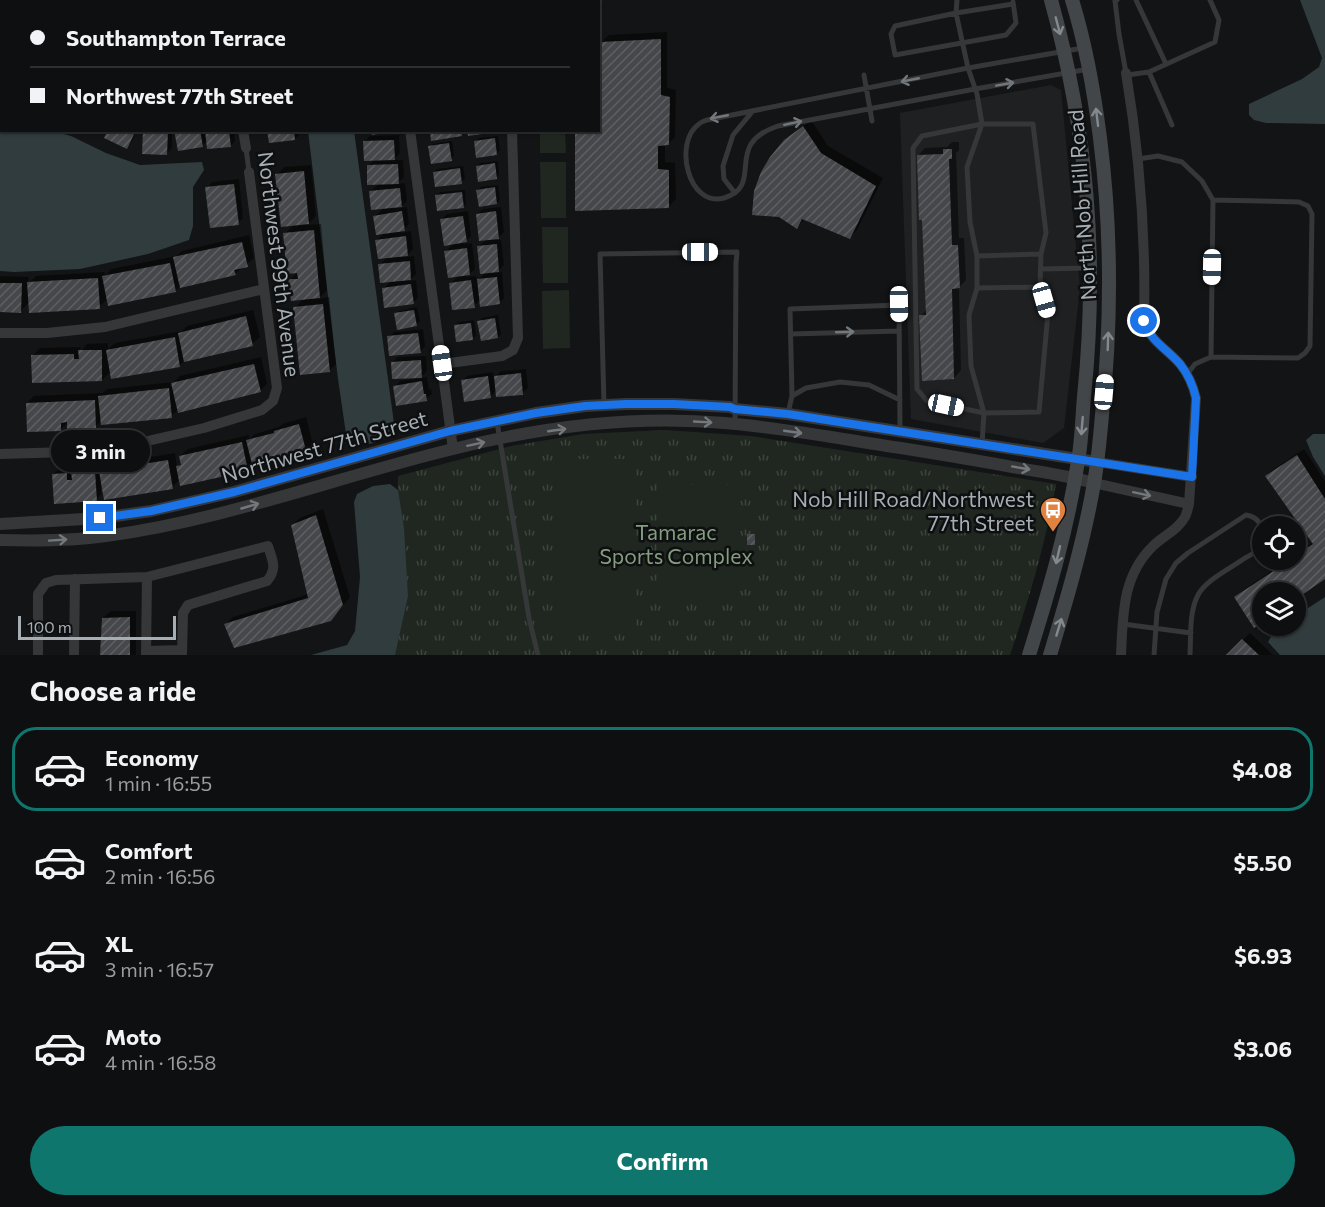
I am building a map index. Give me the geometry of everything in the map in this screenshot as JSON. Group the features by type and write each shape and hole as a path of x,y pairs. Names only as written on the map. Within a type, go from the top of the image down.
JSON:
{"main road":[{"name":"North Nob Hill Road","path":"1029,655 1057,562 1079,459 1089,351 1090,268 1085,178 1076,106 1050,0"},
{"name":"North Nob Hill Road","path":"1050,655 1068,598 1094,483 1108,358 1110,296 1110,250 1104,175 1090,69 1071,0"}],"street":[{"path":"1120,655 1125,600 1130,579 1153,546 1184,518 1189,504 1196,398 1187,374 1179,363 1153,339 1144,321 1144,233 1138,159 1126,74"},
{"name":"Northwest 99th Avenue","path":"243,132 246,148"},
{"path":"410,132 453,449"},
{"path":"442,363 502,356 513,350 518,338 512,132"},
{"name":"Northwest 99th Avenue","path":"0,454 69,452 139,443 204,428 262,410 273,401 278,388 249,172"},
{"path":"0,333 48,333 105,327 264,289"},
{"name":"Northwest 77th Street","path":"0,524 100,518 151,511 234,492 450,431 536,413 604,405 674,404 730,407 788,414 1192,477"},
{"name":"Northwest 77th Street","path":"0,540 38,541 103,537 155,528 238,509 453,449 499,439 627,421 674,420 728,423 785,430 1075,478 1189,504"},
{"path":"38,655 38,594 46,583 56,579 147,577 268,546 274,567 267,581 188,605 183,613 182,653 146,653 147,577"},
{"path":"74,655 75,579"}],"lane":[{"path":"957,0 956,13 968,69 977,94 982,124 968,167 970,222 977,256 977,288 969,315 971,366 984,413 982,444"},
{"path":"1117,0 1115,2 1126,74 1149,72 1215,42 1219,20 1210,0"},
{"path":"1136,0 1166,64"},
{"path":"1013,2 1016,23 1006,34 895,56 891,34 895,26 956,13 1013,2"},
{"path":"1085,48 707,120 697,125 687,143 685,154 687,168 691,182 698,191 710,198 722,199 740,188 745,179 750,146 758,136 766,131 795,122 1090,69"},
{"path":"1149,72 1172,125"},
{"path":"864,75 872,121"},
{"path":"735,193 723,179 723,166 733,135 753,111"},
{"path":"982,124 1033,124 1046,233 1041,254 1041,287 1048,313 1039,412 984,413 927,401 917,389 913,148 922,136 982,124"},
{"name":"Northwest 99th Avenue","path":"246,148 249,172"},
{"path":"1138,159 1158,156 1182,162 1202,181 1213,200 1211,357"},
{"path":"1187,374 1195,364 1211,357 1298,358 1310,346 1312,214 1308,206 1299,202 1213,200"},
{"path":"604,405 600,254 737,252 735,425"},
{"path":"977,256 1041,254"},
{"path":"1041,269 1090,268"},
{"path":"977,288 1041,287"},
{"path":"788,414 792,396 790,309 899,304 900,431"},
{"path":"791,334 899,331"},
{"path":"792,396 806,388 840,382 869,385 900,400"},
{"path":"496,422 537,655"},
{"path":"1154,655 1157,612 1166,579 1176,563 1239,519 1246,515 1253,516 1260,522 1263,529 1262,541 1256,551 1206,585 1198,595 1192,612 1190,655"},
{"path":"1123,624 1191,633"}],"shaded area":[{"path":"1300,0 1325,0 1325,124 1266,123 1254,120 1249,115 1249,104 1302,79 1319,67 1322,58"},
{"path":"1051,85 1061,90 1080,288 1064,428 1043,443 911,419 900,113"},
{"path":"0,132 57,132 140,165 202,162 204,170 193,187 193,226 189,240 148,254 80,269 0,271"},
{"path":"308,132 354,132 394,423 390,435 373,443 363,444 346,434"},
{"path":"1313,434 1325,434 1325,476 1306,440"},
{"path":"390,484 398,490 404,528 408,596 395,655 311,655 347,645 355,631 360,577 354,502 357,494 373,486"},
{"path":"1325,597 1325,655 1280,655 1268,642 1272,636 1306,636 1306,609"}],"green space":[{"path":"540,132 565,132 566,153 540,153"},
{"path":"540,162 566,162 566,218 541,218"},
{"path":"542,227 568,227 568,283 543,283"},
{"path":"569,290 570,348 543,349 542,291"},
{"name":"Tamarac Sports Complex","path":"665,430 751,436 1056,484 1036,570 1010,655 394,655 398,476 511,446 583,434"},
{"path":"556,459 635,459 635,631 557,631"},
{"path":"657,485 736,485 737,600 657,601"}],"building":[{"path":"661,39 661,95 670,97 669,145 658,146 658,169 669,170 669,208 575,211 575,132 600,132 600,42"},
{"path":"803,126 821,153 876,186 850,239 802,219 797,229 779,217 752,215 754,191 761,172 784,140"},
{"path":"107,132 135,132 127,149 104,138"},
{"path":"143,132 168,132 167,155 142,154"},
{"path":"174,132 200,132 203,147 178,151"},
{"path":"205,132 229,132 231,147 207,149"},
{"path":"267,132 294,132 295,140 269,143"},
{"path":"371,132 389,132 372,135"},
{"path":"430,132 461,132 462,136 431,141"},
{"path":"467,132 496,132 468,136"},
{"path":"495,138 497,155 476,158 474,141"},
{"path":"394,140 395,160 364,161 363,141"},
{"path":"449,143 452,161 431,164 428,146"},
{"path":"943,149 952,149 952,159 949,159 952,245 958,245 960,288 952,289 954,379 922,381 919,315 926,315 917,155 943,154"},
{"path":"495,163 497,179 478,182 476,166"},
{"path":"398,164 399,184 367,185 367,165"},
{"path":"460,168 462,184 435,187 433,172"},
{"path":"304,171 309,224 281,227 275,174"},
{"path":"234,184 239,225 210,228 205,187"},
{"path":"495,187 497,204 479,207 476,190"},
{"path":"400,188 402,207 371,210 369,191"},
{"path":"462,192 464,208 437,211 435,195"},
{"path":"402,211 405,231 376,235 373,216"},
{"path":"496,211 499,239 479,241 476,214"},
{"path":"463,216 467,242 444,246 440,219"},
{"path":"314,230 320,298 291,301 288,279 298,279 297,273 287,274 283,233"},
{"path":"406,236 408,256 378,259 375,240"},
{"path":"242,242 248,267 234,270 236,275 180,288 173,257"},
{"path":"497,244 499,272 480,274 477,246"},
{"path":"467,248 470,275 448,278 444,251"},
{"path":"410,261 411,280 380,283 378,264"},
{"path":"170,263 176,292 108,306 102,276"},
{"path":"497,277 500,304 480,307 477,279"},
{"path":"98,278 100,309 29,313 27,282"},
{"path":"471,280 475,308 452,310 449,283"},
{"path":"0,283 22,283 21,313 0,312"},
{"path":"411,284 414,304 384,308 382,288"},
{"path":"323,304 330,372 300,375 293,307"},
{"path":"414,310 417,326 397,330 394,313"},
{"path":"246,316 253,346 184,362 178,333"},
{"path":"495,318 498,338 481,341 477,321"},
{"path":"471,323 473,340 456,342 454,325"},
{"path":"418,333 421,353 389,356 387,336"},
{"path":"175,337 180,367 111,379 106,350"},
{"path":"78,350 102,350 102,381 32,383 31,355 74,354 74,359 79,359"},
{"path":"421,360 422,378 392,379 391,362"},
{"path":"254,364 261,392 178,413 171,383"},
{"path":"521,373 523,395 496,397 494,376"},
{"path":"488,376 491,398 464,402 461,380"},
{"path":"422,381 427,401 396,406 393,386"},
{"path":"169,388 172,418 101,425 98,396"},
{"path":"95,400 96,429 67,430 67,422 61,423 61,431 27,432 26,403"},
{"path":"299,424 307,454 253,468 246,440"},
{"path":"242,442 248,471 180,486 176,466 181,465 179,456"},
{"path":"1297,455 1325,499 1325,579 1306,592 1306,582 1257,582 1275,570 1306,570 1306,549 1313,544 1306,534 1306,516 1293,516 1265,476"},
{"path":"168,460 173,489 104,500 99,471"},
{"path":"95,471 97,501 54,504 52,474 67,473 67,480 72,480 71,472"},
{"path":"316,515 343,605 331,621 234,648 224,624 308,598 291,525"},
{"path":"747,534 755,534 755,545 747,545"},
{"path":"1252,585 1252,625 1234,597"},
{"path":"130,617 130,655 100,655 102,618"},
{"path":"1242,639 1259,655 1226,655"}],"place":[{"name":"Nob Hill Road/Northwest 77th Street","path":"1053,533"}],"route":[{"path":"100,518 151,511 234,492 450,431 536,413 585,406 626,404 730,407 788,414 1192,477 1196,398 1193,386 1179,363 1153,339 1144,321"}]}
